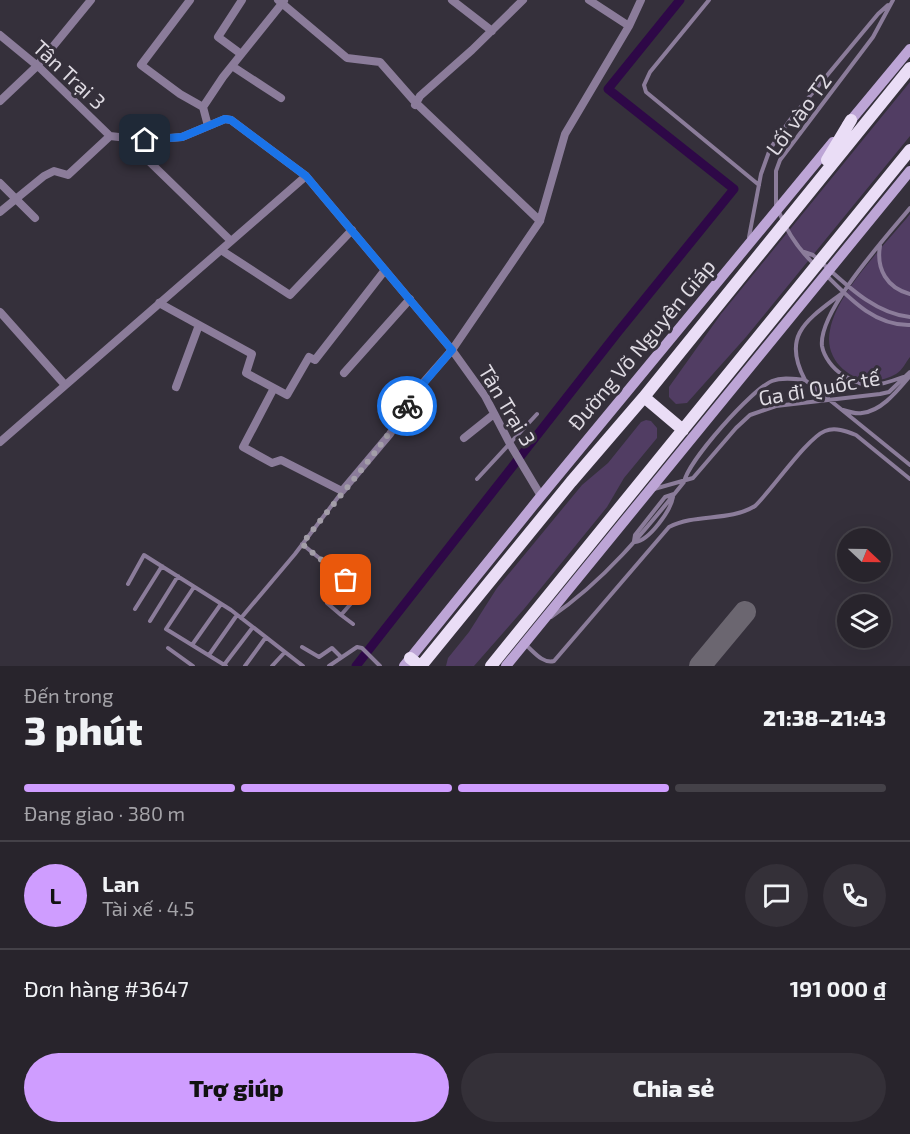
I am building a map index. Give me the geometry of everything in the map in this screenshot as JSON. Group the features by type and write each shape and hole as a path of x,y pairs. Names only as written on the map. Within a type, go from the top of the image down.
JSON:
{"highway":[{"name":"Đường Võ Nguyên Giáp","path":"421,666 571,482 644,397 910,68"},
{"path":"801,202 851,120"},
{"path":"491,666 521,637 683,430 910,150"},
{"path":"644,397 683,430"},
{"path":"407,662 421,666"}],"main road":[{"name":"Đường Võ Nguyên Giáp","path":"407,662 910,49"},
{"path":"506,666 521,637 541,625 910,171"},
{"path":"466,588 489,581"}],"street":[{"path":"0,101 37,66 92,0"},
{"path":"190,0 141,65 180,94 203,107 208,126"},
{"path":"241,54 218,37 242,0"},
{"path":"452,0 492,31"},
{"path":"415,104 420,96 523,0"},
{"path":"589,0 629,26"},
{"path":"274,388 243,447 272,463 281,460 342,491 390,434 417,391 452,350 540,221 565,134 629,26 641,0"},
{"path":"203,107 282,1 347,58 380,62 415,104 540,221"},
{"name":"Tân Trại 3","path":"0,35 37,66 110,136 145,140 182,137 225,119 231,120 306,176 452,350 484,396 541,496"},
{"path":"232,66 281,98"},
{"path":"0,212 44,176 54,171 68,175 110,136"},
{"path":"125,138 231,241"},
{"path":"0,441 306,176"},
{"path":"0,183 35,218"},
{"path":"221,250 290,295 352,230"},
{"path":"159,303 252,354 246,374 287,395 309,357 315,360 385,270"},
{"path":"344,373 410,299"},
{"path":"0,313 65,385"},
{"path":"176,387 199,325"},
{"path":"465,438 494,414"}],"lane":[{"path":"709,0 651,72 644,85 646,92 759,185"},
{"path":"748,245 765,162 778,135 878,14 892,2"},
{"name":"Lối vào T2","path":"803,251 785,228 776,206 776,171 780,160 873,37 892,2"},
{"path":"909,374 874,386 862,385 838,372 829,362 822,345 824,327 844,291 910,208"},
{"path":"880,245 878,255 882,274 892,286 910,294"},
{"path":"803,251 813,255 879,309 893,315 910,317"},
{"path":"803,251 807,258 861,308 888,323 910,326"},
{"path":"844,291 817,311 798,336 794,348 796,359 805,380 910,465"},
{"path":"843,410 860,414 870,411 888,400 909,374"},
{"name":"Ga đi Quốc tế","path":"684,482 693,478 750,415 776,406 889,392 909,374"},
{"path":"634,542 641,541 650,533 672,504 674,494 684,482 686,473 752,394 775,380 805,380"},
{"path":"477,479 537,414"},
{"path":"521,637 544,660 554,661 669,527 681,521 746,512 756,506 805,447 824,431 834,429 856,435 910,479"},
{"path":"650,490 684,482"},
{"path":"209,655 239,616 302,544 342,491"},
{"path":"541,625 577,599 634,542 635,535 666,497 674,494"},
{"path":"302,544 361,592 341,615"},
{"path":"128,584 144,555 221,603 303,666"},
{"path":"135,609 162,566"},
{"path":"150,621 178,576"},
{"path":"194,587 166,629 225,665 253,627"},
{"path":"192,645 221,603"},
{"path":"327,603 353,624"},
{"path":"245,666 266,637"},
{"path":"302,647 319,657 332,648 341,657"},
{"path":"168,648 193,666"},
{"path":"329,666 354,648 362,648 380,666"},
{"path":"272,666 285,652"}],"shaded area":[{"path":"910,82 910,136 746,337 687,403 676,404 669,397 669,387 721,314"},
{"path":"910,214 910,357 898,373 884,379 859,378 848,373 833,355 829,343 834,315 863,269"},
{"path":"651,421 657,428 657,438 624,478 607,507 474,666 446,666 448,658 469,632 497,588 582,485 608,463 641,422"}],"waterway":[{"path":"356,666 618,332 734,189 608,89 680,0"}],"taxiway":[{"path":"700,666 745,612"}],"way so far":[{"path":"346,580 302,544 342,491 390,434 407,406"}],"route":[{"path":"145,140 182,137 225,119 231,120 306,176 452,350 407,406"}]}
